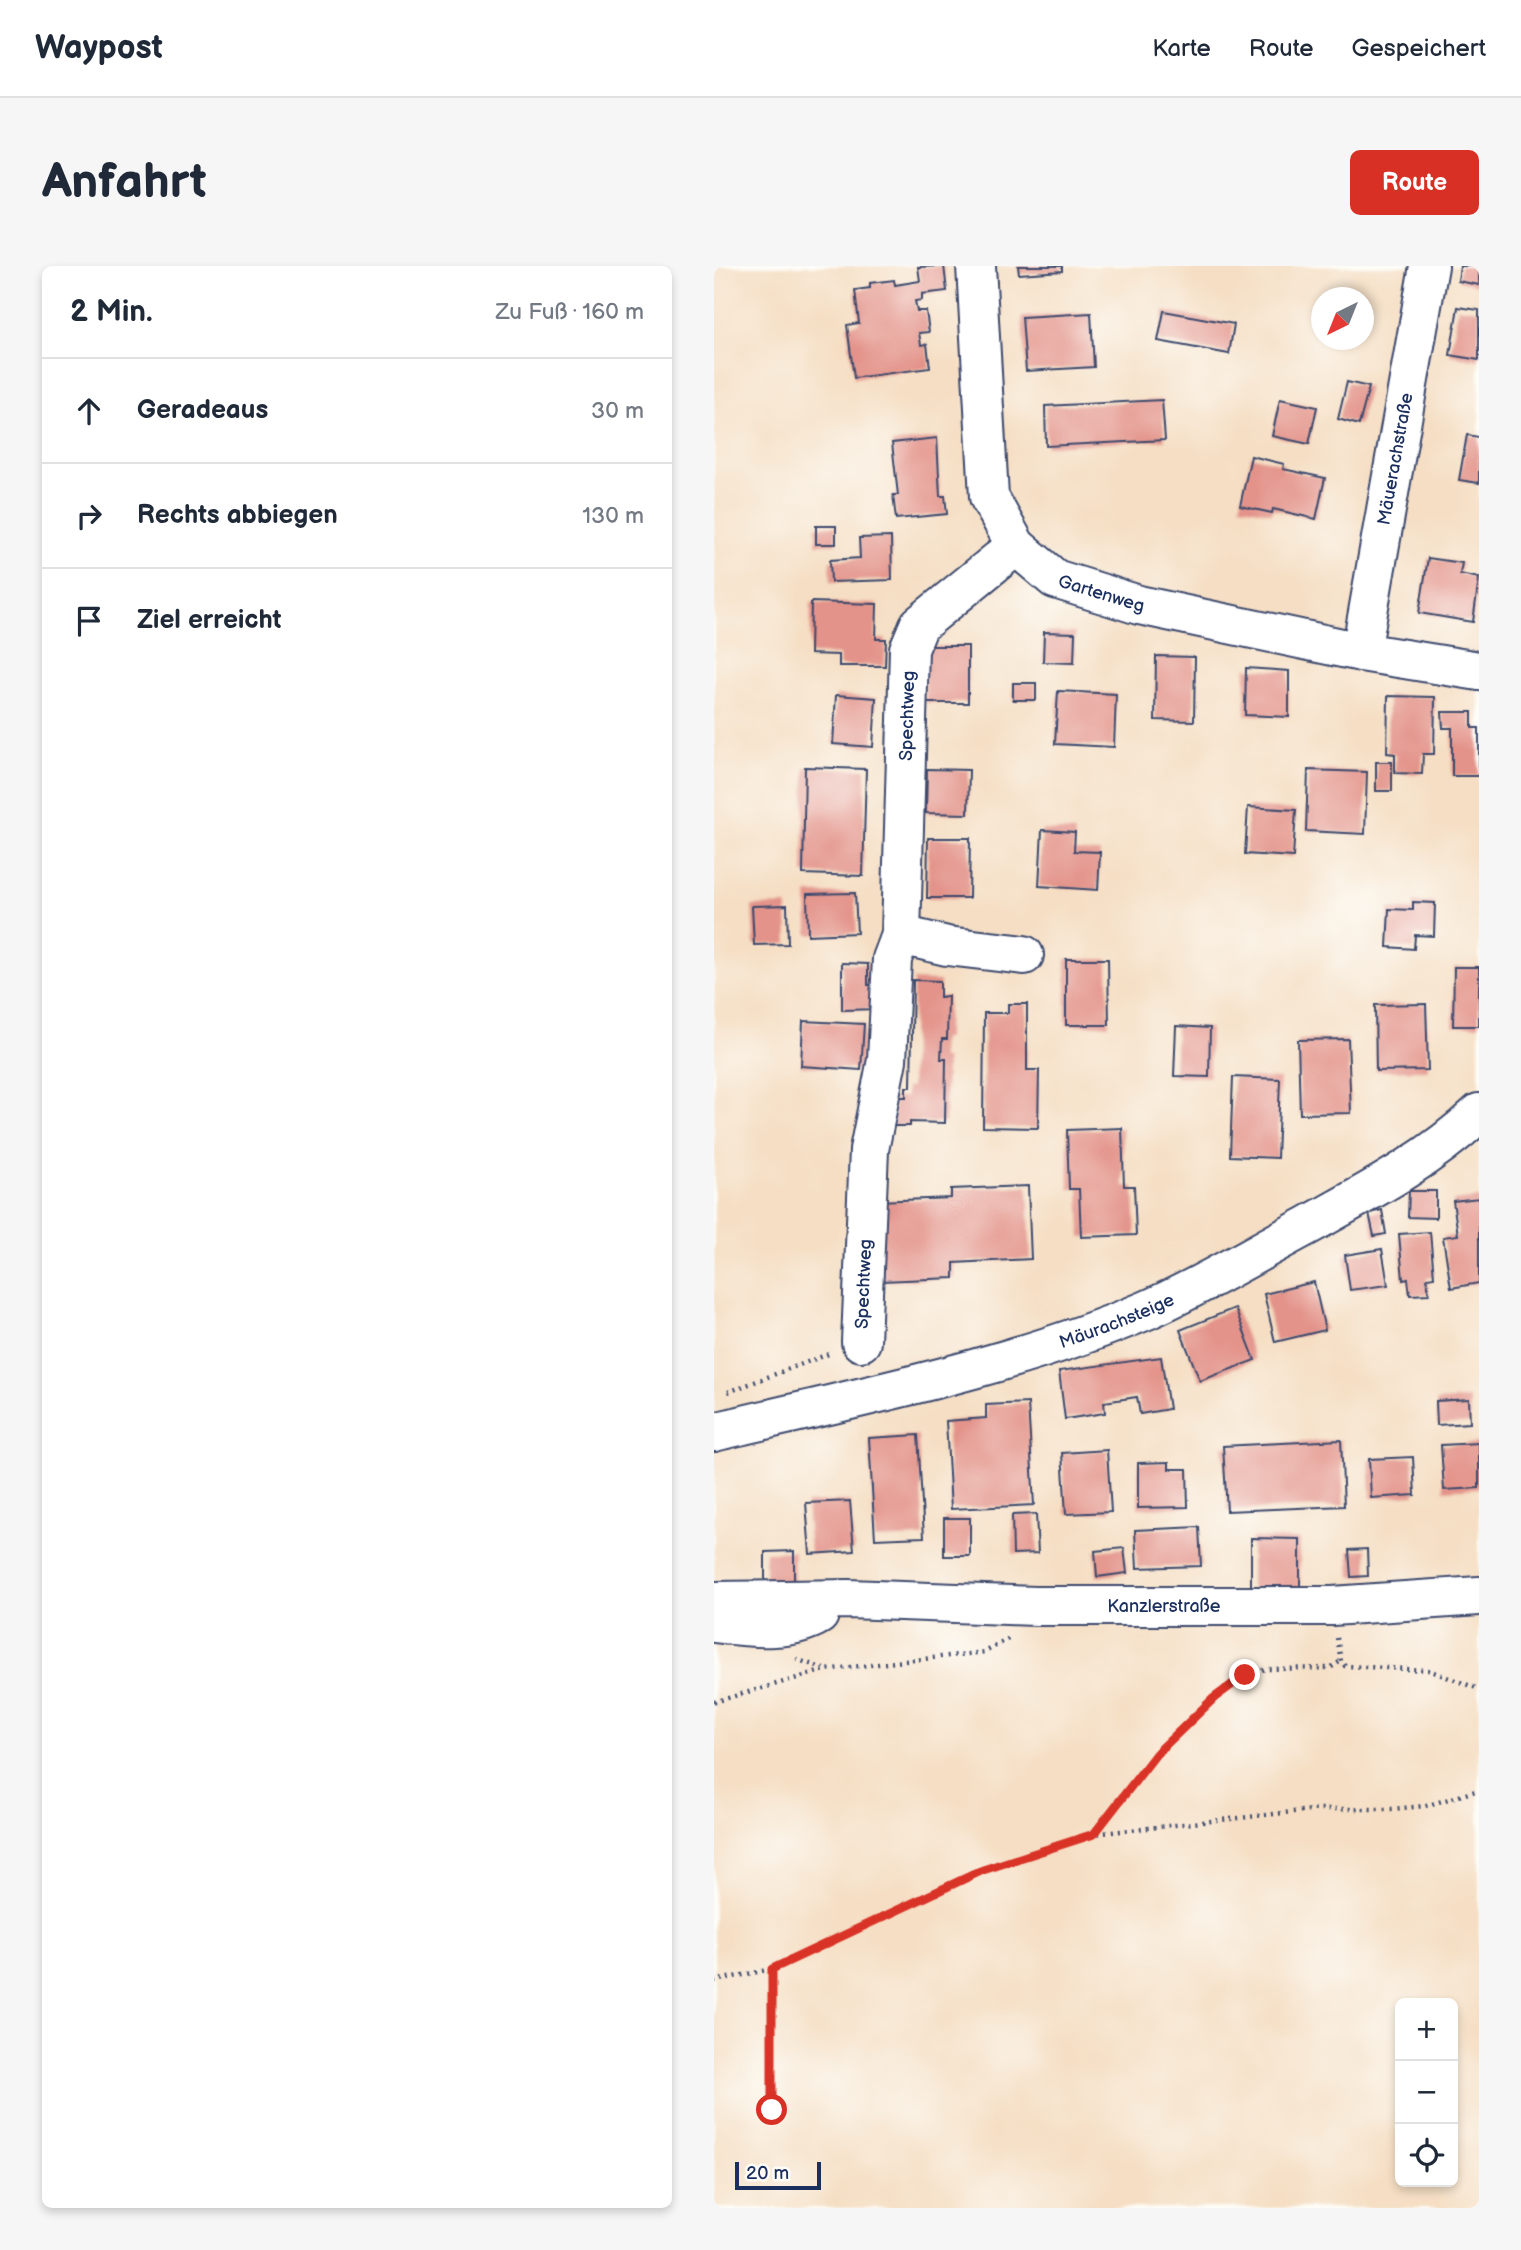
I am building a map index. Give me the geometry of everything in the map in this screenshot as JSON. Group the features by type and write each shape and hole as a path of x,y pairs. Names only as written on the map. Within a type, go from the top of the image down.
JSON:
{"street":[{"name":"Gartenweg","path":"976,266 989,497 1016,546 1055,579 1139,606 1362,652 1479,671"},
{"name":"Mäuerachstraße","path":"1362,652 1429,266"},
{"name":"Spechtweg","path":"861,1342 869,1150 887,1060 892,960 901,935 909,649 919,625 1016,546"},
{"path":"901,935 947,946 1024,955"},
{"name":"Mäurachsteige","path":"714,1432 1054,1345 1146,1310 1182,1294 1464,1140 1479,1113"},
{"name":"Kanzlerstraße","path":"714,1601 848,1599 1036,1606 1332,1606 1479,1596"},
{"path":"714,1623 764,1628 811,1620 848,1599"}],"path":[{"path":"726,1392 861,1342"},
{"path":"714,1702 825,1670 985,1652 1024,1632 1036,1606"},
{"path":"1094,1834 1156,1754 1214,1698 1245,1675 1287,1667 1330,1668 1341,1661 1354,1669 1428,1670 1479,1689"},
{"path":"714,1981 772,1969 983,1870 1094,1834 1320,1809 1391,1810 1425,1805 1479,1790"},
{"path":"772,1969 772,2110"}],"building":[{"path":"944,266 947,291 922,294 922,300 915,301 917,311 926,311 929,332 919,333 921,345 927,344 930,368 854,378 847,325 859,323 855,290 870,288 870,283 894,280 895,285 920,281 918,267"},
{"path":"1018,266 1062,266 1062,271 1019,274"},
{"path":"1460,266 1479,266 1479,285 1458,281"},
{"path":"1458,307 1479,310 1479,360 1450,355"},
{"path":"1164,311 1234,324 1229,354 1158,341"},
{"path":"1091,313 1094,367 1026,371 1022,317"},
{"path":"1347,382 1369,387 1359,425 1338,419"},
{"path":"1280,399 1317,407 1309,444 1272,436"},
{"path":"1162,400 1165,440 1046,446 1045,406"},
{"path":"1467,435 1479,437 1479,483 1459,480"},
{"path":"937,438 940,496 945,496 947,514 896,519 893,495 898,495 892,443"},
{"path":"1251,456 1284,464 1283,469 1325,478 1316,519 1273,509 1272,513 1240,506"},
{"path":"816,526 836,526 836,544 816,544"},
{"path":"891,537 892,580 831,582 830,560 860,558 859,538"},
{"path":"1428,558 1462,563 1460,574 1479,578 1473,622 1419,613"},
{"path":"811,602 877,604 876,639 886,639 885,666 839,666 839,655 810,654"},
{"path":"1044,632 1075,633 1074,663 1043,662"},
{"path":"925,646 968,646 968,703 925,703"},
{"path":"1156,656 1195,657 1194,721 1155,720"},
{"path":"1246,668 1289,671 1289,717 1245,715"},
{"path":"1013,683 1036,683 1036,700 1013,700"},
{"path":"1058,691 1116,694 1114,747 1055,744"},
{"path":"836,695 876,698 873,747 833,744"},
{"path":"1388,696 1435,697 1434,754 1423,754 1422,774 1395,773 1395,754 1387,753"},
{"path":"1442,712 1472,712 1472,728 1479,728 1479,776 1452,776 1452,728 1443,728"},
{"path":"1376,762 1392,762 1392,791 1376,791"},
{"path":"805,767 866,769 863,876 803,874"},
{"path":"927,769 969,770 968,814 926,813"},
{"path":"1308,770 1367,772 1365,834 1306,831"},
{"path":"1248,807 1296,810 1293,857 1245,854"},
{"path":"1042,830 1075,832 1074,851 1100,852 1098,890 1039,886"},
{"path":"928,838 970,838 969,898 927,898"},
{"path":"855,893 857,933 808,935 807,894"},
{"path":"1413,902 1435,903 1434,936 1415,935 1414,949 1387,947 1389,909 1413,910"},
{"path":"787,905 788,944 754,945 752,906"},
{"path":"1066,959 1108,959 1109,1025 1066,1025"},
{"path":"842,963 868,964 868,985 880,985 881,1009 842,1010"},
{"path":"1454,967 1479,967 1479,1026 1453,1026"},
{"path":"913,980 940,981 940,997 948,996 947,1039 942,1039 941,1059 946,1059 945,1123 910,1122 910,1126 893,1126 894,1097 906,1097 906,1087 911,1087"},
{"path":"1008,1004 1027,1004 1027,1070 1039,1070 1038,1128 983,1127 984,1013 1008,1013"},
{"path":"1426,1004 1428,1070 1376,1071 1375,1005"},
{"path":"803,1021 864,1024 861,1070 801,1066"},
{"path":"1176,1026 1210,1028 1209,1077 1174,1076"},
{"path":"1348,1039 1351,1113 1300,1114 1298,1040"},
{"path":"1233,1077 1280,1079 1277,1158 1230,1156"},
{"path":"1122,1128 1124,1186 1134,1186 1136,1235 1081,1237 1079,1189 1069,1189 1067,1130"},
{"path":"1028,1186 1031,1259 954,1263 954,1278 881,1281 878,1201 951,1198 951,1189"},
{"path":"1409,1191 1436,1191 1436,1218 1408,1217"},
{"path":"1479,1198 1479,1283 1451,1288 1443,1237 1458,1235 1453,1201"},
{"path":"1382,1210 1386,1234 1374,1236 1369,1213"},
{"path":"1430,1232 1434,1277 1427,1278 1429,1294 1410,1295 1408,1279 1403,1280 1399,1234"},
{"path":"1382,1249 1388,1285 1350,1290 1345,1255"},
{"path":"1314,1282 1325,1330 1275,1342 1264,1294"},
{"path":"1235,1308 1255,1360 1200,1381 1180,1330"},
{"path":"1161,1357 1169,1409 1140,1414 1137,1397 1104,1402 1105,1413 1065,1419 1059,1371"},
{"path":"1469,1399 1470,1423 1437,1425 1436,1401"},
{"path":"1028,1403 1034,1505 951,1509 946,1421 986,1418 986,1405"},
{"path":"918,1435 924,1537 875,1539 869,1438"},
{"path":"1341,1440 1344,1506 1227,1511 1223,1446"},
{"path":"1479,1443 1479,1488 1444,1490 1441,1445"},
{"path":"1107,1450 1111,1512 1066,1514 1062,1453"},
{"path":"1413,1457 1415,1495 1371,1498 1369,1459"},
{"path":"1169,1462 1169,1469 1187,1469 1188,1507 1138,1508 1138,1463"},
{"path":"850,1501 854,1551 810,1554 806,1503"},
{"path":"1036,1514 1038,1553 1013,1554 1012,1515"},
{"path":"944,1518 970,1518 970,1556 944,1556"},
{"path":"1199,1527 1201,1566 1137,1568 1135,1530"},
{"path":"1251,1538 1300,1539 1300,1590 1251,1589"},
{"path":"1124,1548 1127,1573 1097,1577 1095,1551"},
{"path":"1367,1549 1368,1576 1351,1577 1349,1550"},
{"path":"794,1551 794,1583 765,1583 765,1552"}],"route":[{"path":"772,2110 772,1969 983,1870 1094,1834 1156,1754 1228,1685 1245,1675"}]}
